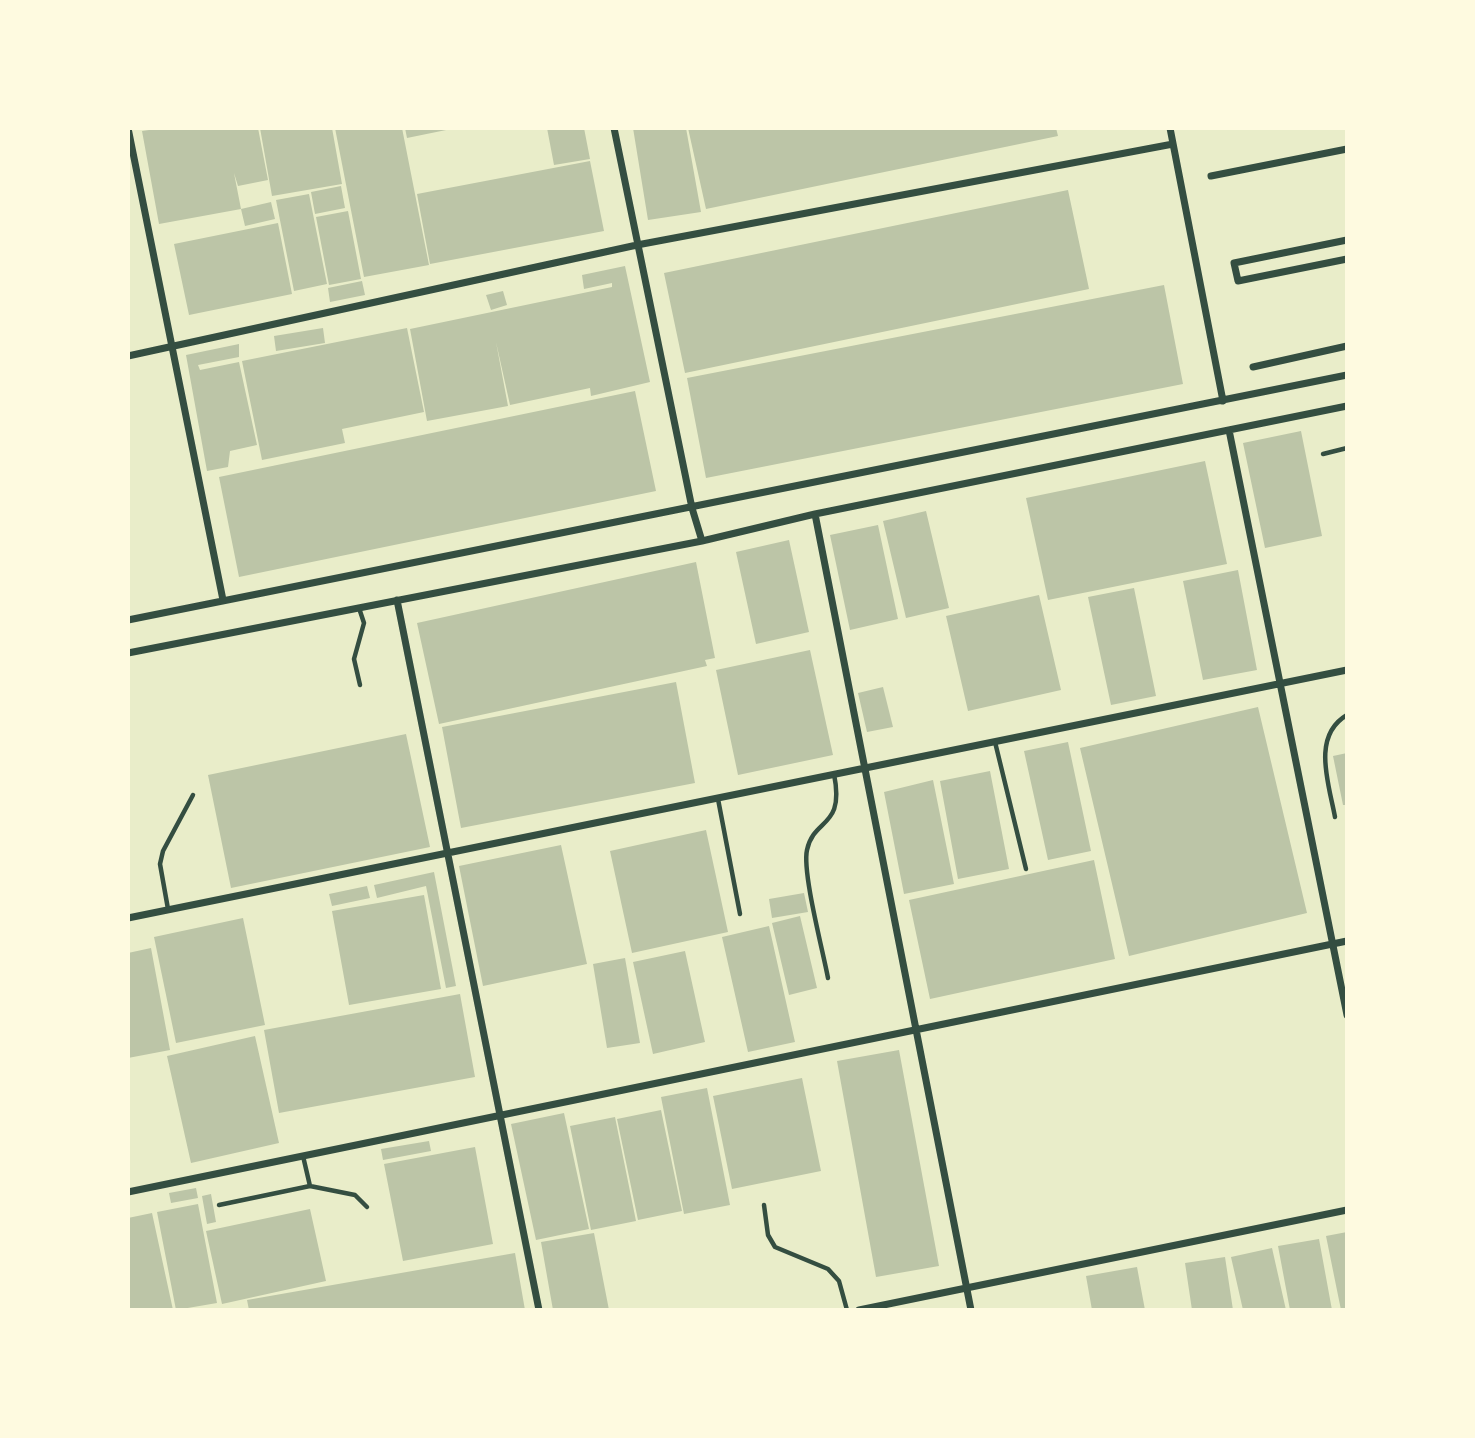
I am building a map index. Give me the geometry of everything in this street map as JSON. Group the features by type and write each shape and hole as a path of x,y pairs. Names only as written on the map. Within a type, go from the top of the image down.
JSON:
{"street":[{"path":"128,128 223,600"},
{"path":"614,128 692,508 702,541"},
{"path":"1170,128 1223,401"},
{"path":"128,356 637,245 1173,144"},
{"path":"1211,176 1347,149"},
{"path":"1347,240 1234,263 1238,281 1347,259"},
{"path":"1253,367 1347,346"},
{"path":"128,620 1347,375"},
{"path":"128,653 702,541 816,514 1347,406"},
{"path":"1229,430 1347,1015"},
{"path":"816,514 971,1310"},
{"path":"397,600 538,1310"},
{"path":"128,918 1347,670"},
{"path":"128,1192 1347,941"},
{"path":"859,1310 1347,1210"}],"lane":[{"path":"1323,454 1347,448"},
{"path":"359,607 364,623 354,659 360,685"},
{"path":"1335,817 1324,757 1330,735 1347,715"},
{"path":"995,742 1026,869"},
{"path":"828,978 805,862 809,843 834,812 838,796 834,774"},
{"path":"168,909 160,864 163,851 193,795"},
{"path":"718,798 740,914"},
{"path":"303,1155 310,1186"},
{"path":"219,1205 310,1186 355,1195 367,1207"},
{"path":"764,1205 768,1235 775,1247 828,1269 839,1281 847,1310"}],"building":[{"path":"163,128 258,128 268,180 238,186 234,173 241,209 159,224 142,131"},
{"path":"260,128 332,128 342,184 272,196"},
{"path":"335,128 402,128 429,265 364,277"},
{"path":"405,128 451,128 451,129 407,138"},
{"path":"547,128 584,128 590,159 554,165"},
{"path":"633,128 686,128 701,212 648,220"},
{"path":"688,128 1056,128 1058,136 706,209"},
{"path":"590,161 604,231 430,264 417,194"},
{"path":"341,186 345,208 315,214 311,192"},
{"path":"1068,190 1089,289 685,373 664,273"},
{"path":"309,194 327,284 294,291 276,200"},
{"path":"271,202 275,219 245,226 241,209"},
{"path":"348,211 361,279 329,285 316,217"},
{"path":"278,223 292,294 189,315 174,244"},
{"path":"625,266 650,382 591,396 590,388 510,405 496,342 508,406 427,421 410,329 612,287 612,283 584,289 582,275"},
{"path":"362,281 365,295 330,302 328,288"},
{"path":"1164,285 1183,384 706,478 687,378"},
{"path":"503,291 507,305 491,310 486,295"},
{"path":"323,328 325,343 276,351 274,336"},
{"path":"407,328 424,412 342,429 345,443 262,460 242,361"},
{"path":"239,344 239,357 198,365 200,370 239,362 257,445 230,451 228,467 207,471 186,355"},
{"path":"635,391 656,491 239,577 219,477"},
{"path":"1301,431 1322,536 1265,548 1243,443"},
{"path":"1205,461 1227,564 1048,600 1026,498"},
{"path":"926,511 949,608 906,618 883,521"},
{"path":"878,525 898,619 850,630 830,535"},
{"path":"789,540 809,632 756,644 736,552"},
{"path":"696,562 715,658 705,660 707,666 439,724 417,623"},
{"path":"1238,570 1257,670 1203,680 1183,581"},
{"path":"1134,588 1156,696 1111,705 1088,597"},
{"path":"1039,595 1061,690 968,711 946,616"},
{"path":"810,650 833,755 738,775 716,670"},
{"path":"676,682 695,783 461,828 442,727"},
{"path":"883,687 893,727 867,732 858,693"},
{"path":"1258,707 1307,913 1129,956 1080,748"},
{"path":"406,734 430,847 231,888 208,775"},
{"path":"1068,742 1091,851 1048,860 1024,751"},
{"path":"1347,753 1347,805 1343,805 1333,756"},
{"path":"990,771 1009,869 958,879 940,781"},
{"path":"933,780 954,884 904,894 884,792"},
{"path":"706,830 728,932 632,953 610,851"},
{"path":"561,845 587,964 483,986 459,866"},
{"path":"1094,860 1115,959 930,999 909,900"},
{"path":"434,872 456,986 446,988 426,886 377,898 374,885"},
{"path":"367,886 370,898 332,906 329,894"},
{"path":"804,893 808,912 772,918 769,899"},
{"path":"424,895 441,989 349,1005 332,911"},
{"path":"800,916 817,988 789,995 772,923"},
{"path":"243,918 265,1025 176,1043 154,937"},
{"path":"769,926 795,1042 748,1052 722,937"},
{"path":"151,948 170,1050 128,1058 128,953"},
{"path":"685,951 705,1042 653,1054 633,962"},
{"path":"625,958 640,1043 607,1048 593,964"},
{"path":"460,994 475,1077 279,1113 264,1030"},
{"path":"255,1036 279,1143 191,1163 167,1056"},
{"path":"899,1050 939,1266 876,1277 837,1061"},
{"path":"802,1078 821,1171 732,1189 713,1096"},
{"path":"707,1088 730,1205 684,1214 661,1097"},
{"path":"661,1110 682,1211 638,1220 617,1119"},
{"path":"564,1113 589,1229 536,1240 511,1124"},
{"path":"615,1117 636,1221 591,1230 570,1126"},
{"path":"429,1141 431,1151 383,1160 381,1149"},
{"path":"475,1147 493,1244 403,1261 384,1164"},
{"path":"196,1188 198,1198 171,1203 169,1193"},
{"path":"211,1194 216,1222 207,1224 202,1196"},
{"path":"198,1204 217,1303 176,1310 157,1212"},
{"path":"310,1209 326,1281 222,1304 206,1231"},
{"path":"152,1213 173,1310 128,1310 128,1218"},
{"path":"1347,1232 1347,1310 1341,1310 1326,1236"},
{"path":"594,1233 609,1310 553,1310 541,1242"},
{"path":"1319,1239 1332,1310 1290,1310 1278,1246"},
{"path":"1272,1248 1286,1310 1243,1310 1231,1257"},
{"path":"515,1253 525,1310 249,1310 247,1300"},
{"path":"1225,1257 1233,1310 1192,1310 1185,1263"},
{"path":"1137,1267 1145,1310 1092,1310 1086,1276"}]}
